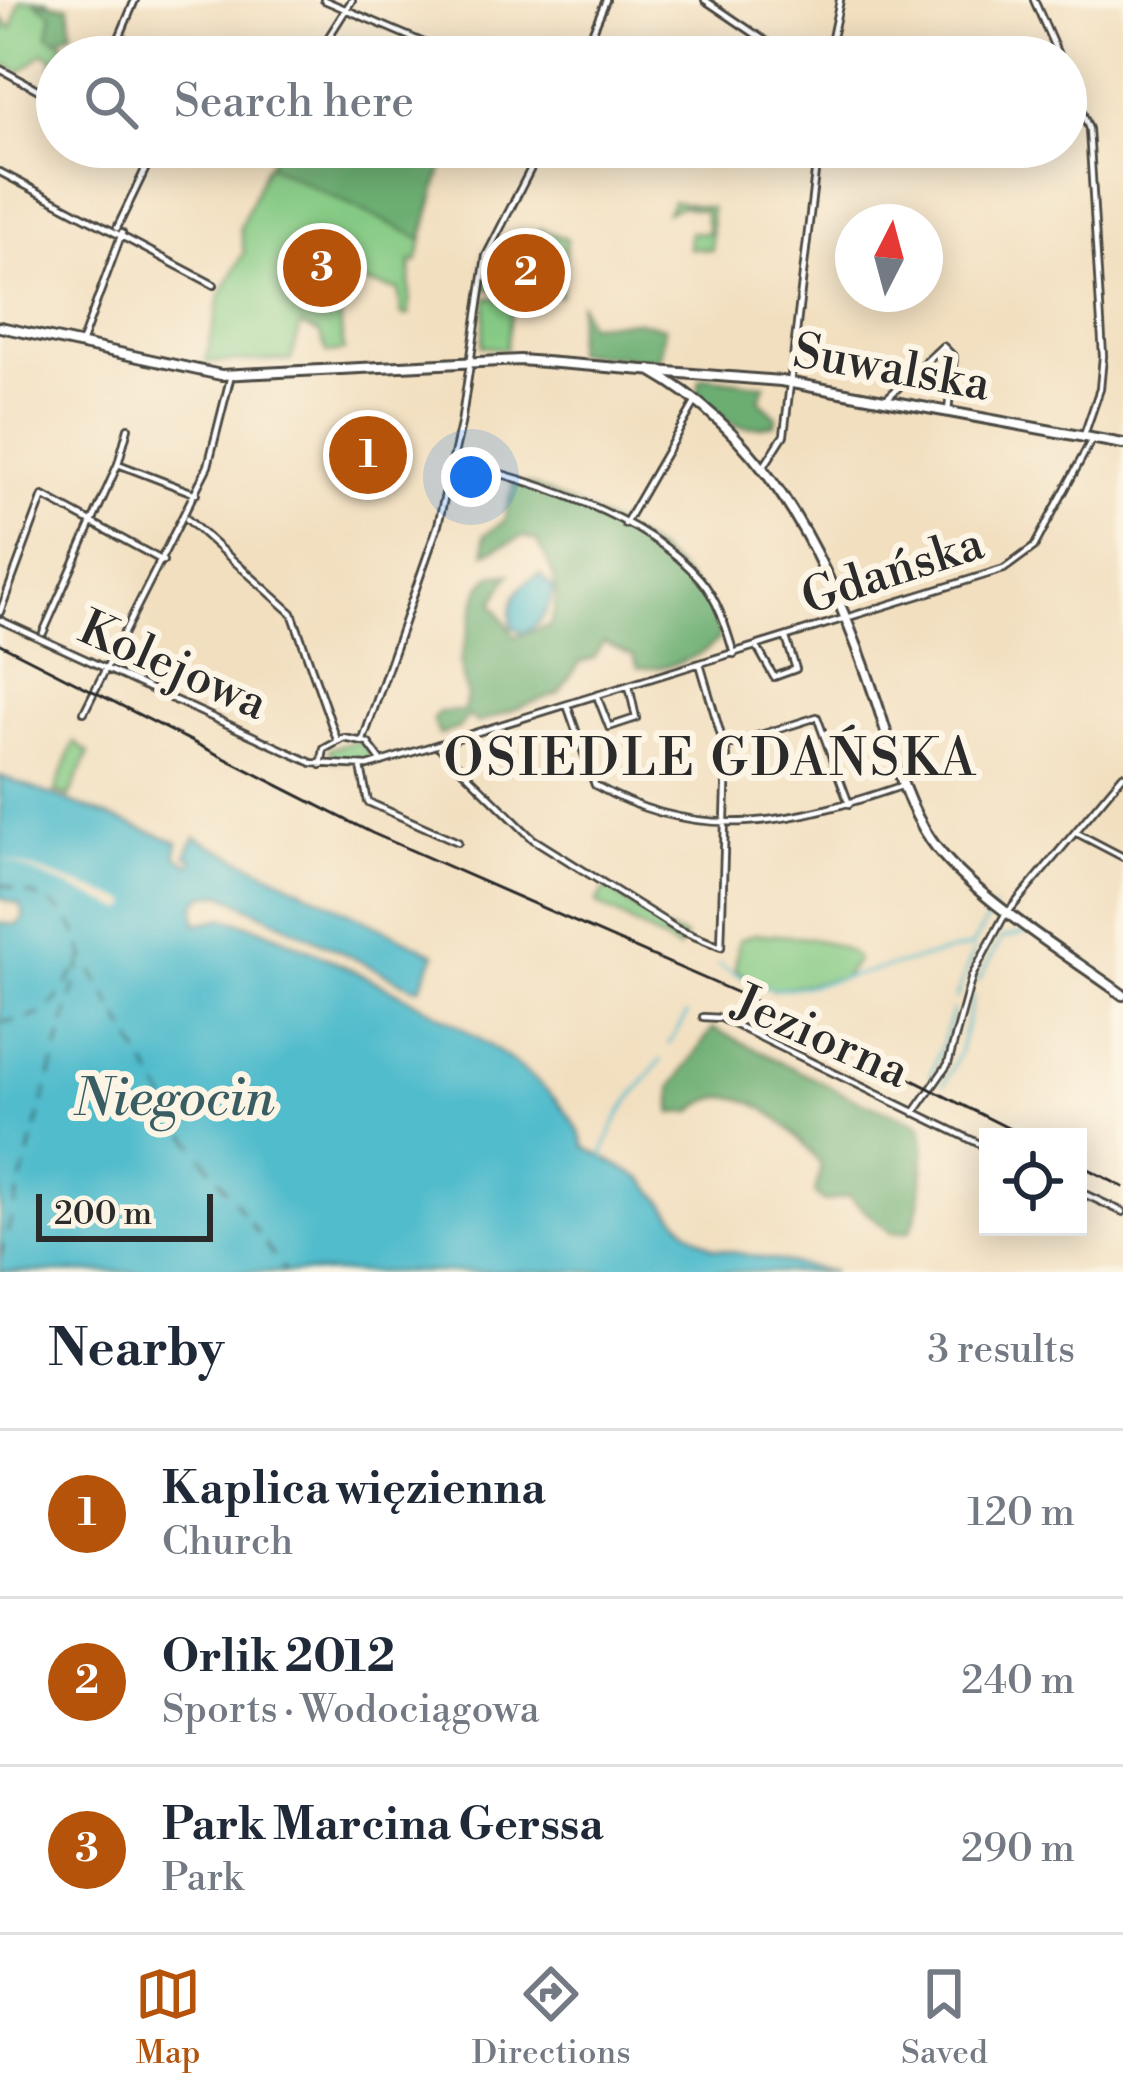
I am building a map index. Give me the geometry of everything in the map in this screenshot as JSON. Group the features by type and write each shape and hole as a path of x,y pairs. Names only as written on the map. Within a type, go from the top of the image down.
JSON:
{"street":[{"path":"120,36 135,0"},
{"path":"324,0 408,36"},
{"path":"330,36 352,0"},
{"path":"591,36 606,0"},
{"path":"705,0 758,36"},
{"path":"832,36 840,0"},
{"path":"1034,0 1050,36"},
{"path":"0,69 36,89"},
{"name":"Gdańska","path":"321,766 361,767 438,746 1004,569 1025,557 1087,439 1100,389 1103,356 1087,125"},
{"path":"81,344 144,168"},
{"path":"363,740 419,589 453,461 490,245 531,168"},
{"path":"762,469 782,443 816,168"},
{"path":"0,172 214,285"},
{"name":"Suwalska","path":"0,326 231,375 467,360 648,369 789,383 1123,444"},
{"path":"886,400 943,346 953,357 948,412"},
{"path":"648,369 696,400 762,469 797,516 849,618 904,784 936,847 1123,995"},
{"path":"84,712 196,494 231,375"},
{"path":"625,524 696,400"},
{"path":"43,633 118,464 128,428"},
{"path":"453,461 530,480 625,524 700,578 723,618 734,654"},
{"path":"118,464 196,494"},
{"path":"0,616 43,496 163,561"},
{"path":"185,518 292,613 337,740"},
{"name":"Kolejowa","path":"0,616 105,670 148,684 321,766"},
{"name":"Gdańska","path":"757,647 769,676 774,677 796,669 785,638"},
{"path":"700,664 726,746 724,823"},
{"path":"597,696 609,727 636,718 629,686"},
{"path":"567,705 595,785 669,814 724,823 791,820 904,784"},
{"path":"726,746 821,719 848,804"},
{"path":"321,766 321,754 337,740 363,740 382,762"},
{"name":"Jeziorna","path":"438,746 533,839 663,921 721,947 724,823"},
{"path":"361,767 368,802 458,842"},
{"name":"Jeziorna","path":"914,1113 946,1069 973,974 1010,910 1123,775"},
{"path":"1077,833 1123,857"},
{"name":"Jeziorna","path":"703,1017 721,1018 979,1144"},
{"path":"1087,1195 1123,1212"}],"green space":[{"path":"20,0 49,0 57,14 48,34 52,36 36,36 36,59 21,72 0,63 0,29 5,29 0,16 12,28"},
{"path":"33,0 69,6 72,32 48,35 52,14"},
{"path":"266,168 295,178 441,168 417,262 411,261 409,315 402,315 398,290 355,281 341,306 344,351 327,353 320,334 301,325 291,360 206,362 220,297 244,252 240,228"},
{"path":"273,168 442,168 422,239"},
{"path":"673,201 711,208 712,250 689,248 690,232 708,233 705,211 681,206 667,212"},
{"path":"539,229 567,239 560,296 519,294 518,299 515,291 485,289 495,244 527,257"},
{"path":"487,297 513,301 506,349 482,346"},
{"path":"580,302 587,324 637,321 665,327 660,360 573,353"},
{"path":"700,379 765,385 759,400 777,417 775,424 749,427 726,420 698,396"},
{"path":"514,482 599,517 663,556 697,591 720,636 694,656 648,668 638,667 633,655 603,642 594,658 579,663 559,693 478,723 468,716 459,728 439,735 433,719 439,712 464,711 467,696 460,663 479,589 492,575 510,574 493,603 515,637 550,625 554,613 555,582 537,541 523,537 485,553 484,535 504,521"},
{"path":"356,741 369,748 369,759 333,760 329,749"},
{"path":"74,742 89,753 69,797 55,792"},
{"path":"607,887 662,929 685,937 678,949 596,903"},
{"path":"754,934 825,942 857,960 843,978 773,990 735,970 739,940"},
{"path":"713,1028 855,1099 920,1124 922,1179 909,1232 891,1233 848,1196 824,1202 815,1194 821,1165 763,1108 727,1097 710,1100 692,1112 672,1113 672,1087"}],"water":[{"path":"540,574 554,589 552,597 540,621 522,633 512,627 513,602 525,583"},
{"name":"Niegocin","path":"0,776 178,842 176,856 190,865 193,859 186,855 195,837 435,954 420,987 413,987 222,894 204,895 195,905 196,924 225,918 262,929 394,991 494,1049 536,1081 568,1114 585,1147 644,1180 688,1231 713,1248 834,1272 0,1272 0,923 17,925 24,917 20,905 0,898"}],"pier":[{"path":"0,858 127,901 130,905 124,910"}],"waterway":[{"path":"718,964 768,988 835,980 971,947 994,908"},
{"path":"978,981 1002,938 1027,933"},
{"path":"956,998 974,950"},
{"path":"944,1084 959,1054 973,997"},
{"path":"931,1076 953,1010"},
{"path":"669,1044 687,1014"},
{"path":"603,1159 617,1119 661,1060"}],"ferry route":[{"path":"0,884 55,906 72,925 84,956 180,1125 285,1272"},
{"path":"0,1259 83,957"},
{"path":"0,1022 42,1013 80,962"}],"railway":[{"path":"0,644 372,833 749,998 1008,1128"},
{"path":"1087,1169 1123,1187"}],"place":[{"name":"Park Marcina Gerssa","path":"322,268"},
{"name":"Orlik 2012","path":"526,273"},
{"name":"Kaplica więzienna","path":"368,455"}],"district":[{"name":"OSIEDLE GDAŃSKA","path":"711,757"}]}
